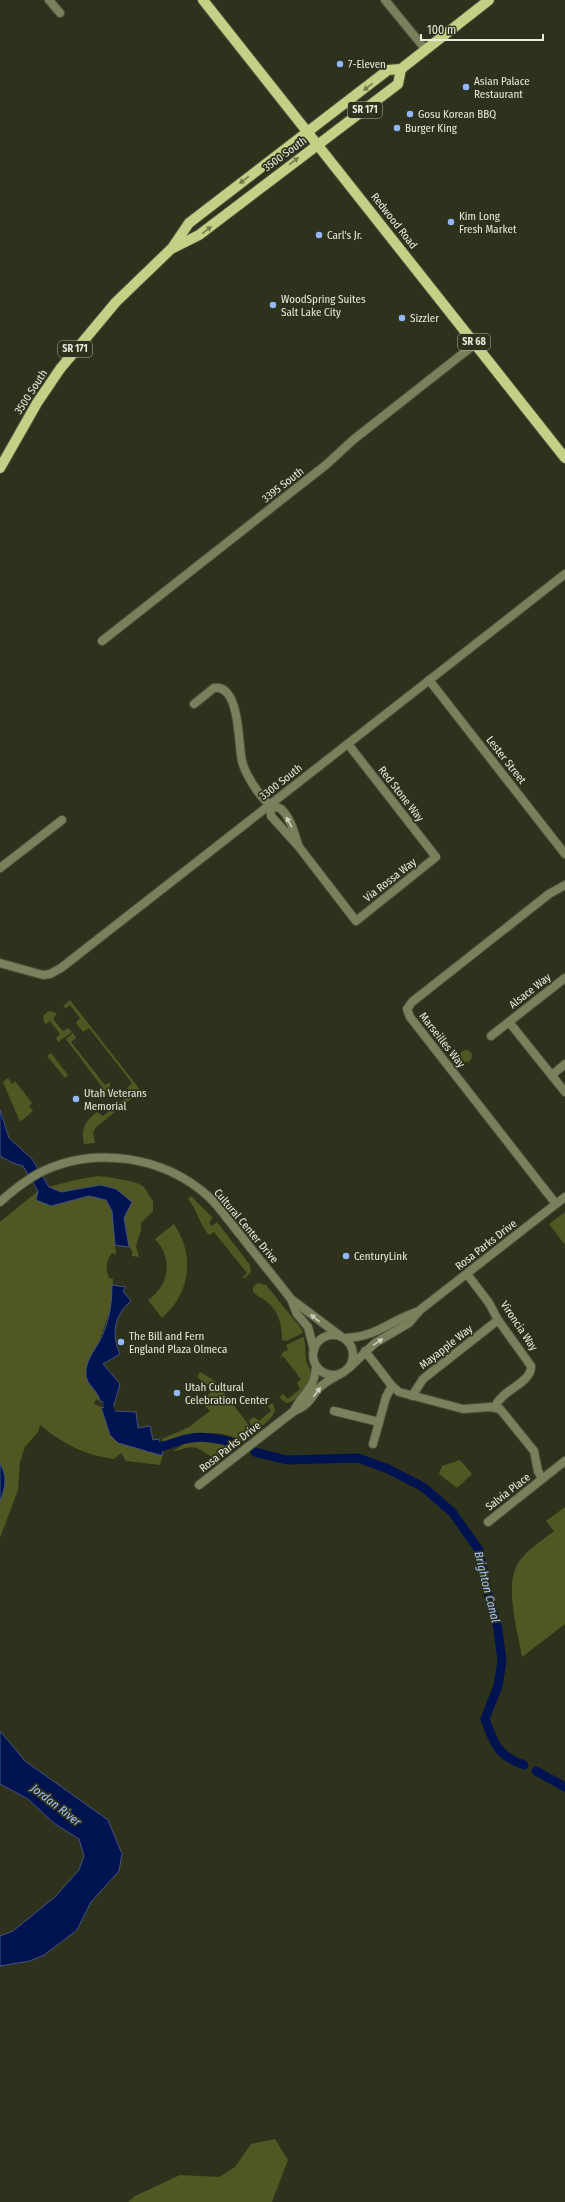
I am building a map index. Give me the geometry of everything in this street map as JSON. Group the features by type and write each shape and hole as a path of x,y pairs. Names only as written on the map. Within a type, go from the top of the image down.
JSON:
{"main road":[{"name":"Redwood Road","path":"203,0 319,144 565,458"},
{"name":"3500 South","path":"0,468 37,403 64,364 116,302 172,248 189,223 388,70 401,69 489,0"},
{"name":"3500 South","path":"172,248 199,235 398,84 401,69"}],"street":[{"path":"49,0 60,14"},
{"path":"385,0 426,50"},
{"name":"3395 South","path":"102,641 327,464 353,440 475,344"},
{"name":"3300 South","path":"0,962 37,974 50,974 56,971 565,574"},
{"name":"Lester Street","path":"429,680 565,854"},
{"path":"194,704 214,688 220,688 226,694 233,705 239,723 239,754 246,773 270,805"},
{"name":"Red Stone Way","path":"348,744 436,857"},
{"name":"Via Rossa Way","path":"270,805 280,809 290,821 299,847 356,921 436,857"},
{"path":"0,868 62,820"},
{"name":"Marseilles Way","path":"556,1204 410,1017 407,1010 419,997 549,894 565,885"},
{"name":"Alsace Way","path":"491,1036 565,978"},
{"name":"Alsace Way","path":"510,1022 565,1092"},
{"path":"552,1075 565,1064"},
{"name":"Cultural Center Drive","path":"0,1202 31,1178 63,1164 96,1158 137,1160 170,1171 189,1182 210,1198 291,1299 342,1337"},
{"name":"Rosa Parks Drive","path":"349,1368 365,1351 409,1323 420,1310 565,1197"},
{"name":"Vironcia Way","path":"467,1274 489,1303 498,1320 528,1359 531,1370 525,1379 500,1398 495,1407"},
{"name":"Cultural Center Drive","path":"291,1299 297,1314 308,1327 314,1350"},
{"name":"Rosa Parks Drive","path":"342,1337 366,1336 404,1315 420,1310"},
{"name":"Mayapple Way","path":"412,1396 423,1379 498,1320"},
{"path":"324,1337 342,1337 353,1352 352,1363 349,1368 340,1374 324,1373 316,1366 314,1350 316,1344 324,1337"},
{"path":"365,1351 392,1386 399,1392 462,1409 495,1407 502,1410 533,1449 538,1471 542,1479"},
{"name":"Rosa Parks Drive","path":"294,1411 298,1401 312,1386 316,1366"},
{"name":"Rosa Parks Drive","path":"199,1485 294,1411 304,1407 311,1401 318,1389 340,1374"},
{"path":"373,1444 386,1397 392,1386"},
{"path":"334,1411 379,1422"},
{"name":"Salvia Place","path":"488,1522 565,1461"}],"green space":[{"path":"70,1000 141,1091 96,1127 93,1132 95,1143 84,1144 84,1126 97,1112 103,1116 131,1094 127,1088 132,1083 89,1028 83,1032 76,1023 80,1018 70,1005 66,1008 63,1006"},
{"path":"49,1011 57,1013 53,1019 63,1031 68,1028 72,1032 58,1042 56,1038 60,1034 50,1021 46,1024 44,1022 43,1016"},
{"path":"73,1033 76,1038 71,1042 105,1085 110,1082 110,1088 106,1092 98,1092 102,1087 66,1039"},
{"path":"464,1050 468,1050 472,1056 468,1062 464,1062 460,1058 460,1054"},
{"path":"51,1053 68,1075 65,1078 47,1056"},
{"path":"8,1078 12,1084 15,1081 32,1103 29,1106 33,1111 20,1122 3,1082"},
{"path":"98,1176 141,1185 153,1200 153,1211 141,1223 141,1230 136,1246 139,1257 132,1256 132,1250 129,1247 124,1218 132,1202 85,1187 61,1192 49,1187"},
{"path":"38,1191 51,1206 89,1196 106,1200 112,1211 116,1254 112,1253 110,1256 107,1262 107,1271 109,1278 113,1279 112,1305 98,1344 89,1383 99,1396 100,1401 96,1399 94,1404 101,1407 110,1435 163,1455 160,1465 126,1461 121,1453 114,1459 93,1455 74,1448 57,1438 40,1425 38,1432 25,1447 20,1462 18,1490 0,1538 0,1222"},
{"path":"191,1196 213,1218 209,1222 212,1226 217,1222 250,1265 251,1272 245,1278 242,1278 247,1273 214,1232 209,1235 206,1232 188,1199"},
{"path":"565,1212 565,1245 549,1224"},
{"path":"174,1224 181,1236 185,1248 187,1273 179,1297 172,1308 162,1318 148,1300 161,1287 165,1279 166,1271 165,1254 155,1239"},
{"path":"258,1283 266,1285 300,1327 303,1332 301,1334 286,1341 282,1340 279,1319 274,1309 253,1292 253,1287"},
{"path":"303,1337 305,1343 306,1360 310,1369 311,1379 299,1397 286,1403 279,1397 283,1394 288,1399 300,1389 297,1383 301,1379 283,1356 280,1358 283,1352 288,1350 286,1345"},
{"path":"200,1372 215,1381 248,1424 251,1434 242,1442 233,1437 214,1433 203,1433 164,1442 162,1439 189,1427 210,1411 202,1403 213,1389 197,1377"},
{"path":"272,1403 274,1407 273,1415 255,1433 253,1432 249,1420 254,1417 259,1421 271,1411 268,1406"},
{"path":"201,1441 221,1441 227,1445 222,1457 211,1457 200,1449 193,1447 173,1451 184,1444"},
{"path":"460,1460 472,1474 457,1488 439,1474 442,1466"},
{"path":"565,1507 565,1624 522,1657 513,1606 512,1593 515,1568 528,1551 554,1531 546,1521"},
{"path":"275,2139 288,2160 272,2202 128,2202 135,2196 180,2175 219,2177 235,2167 251,2144"}],"water":[{"path":"0,1110 9,1138 32,1159 49,1187 61,1192 101,1185 116,1189 132,1202 124,1218 129,1247 115,1245 112,1211 106,1200 89,1196 51,1206 36,1200 38,1191 23,1166 13,1163 0,1156"},
{"path":"112,1285 126,1287 123,1291 131,1301 121,1313 116,1326 115,1333 117,1347 120,1354 103,1364 120,1384 114,1405 100,1401 99,1397 88,1381 86,1374 88,1363 92,1353 101,1339 109,1316"},
{"path":"101,1407 115,1411 136,1412 138,1428 150,1426 153,1440 159,1439 163,1455 118,1443 110,1435"},
{"path":"0,1464 3,1469 5,1482 0,1501"},
{"name":"Jordan River","path":"0,1731 25,1761 108,1820 122,1854 119,1871 91,1902 77,1930 44,1955 30,1961 0,1966 0,1936 13,1931 55,1897 79,1870 84,1856 79,1839 55,1824 28,1799 0,1784"}],"waterway":[{"name":"Brighton Canal","path":"106,1391 109,1409 114,1419"},
{"name":"Brighton Canal","path":"149,1447 164,1446 186,1439 199,1437 235,1443"},
{"name":"Brighton Canal","path":"255,1452 287,1460 358,1458 386,1468 423,1487 452,1512 479,1550 487,1590 498,1629 502,1661 498,1686 485,1719 498,1748 508,1758 524,1765"},
{"name":"Brighton Canal","path":"536,1771 565,1787"}],"place":[{"name":"7-Eleven","path":"340,64"},
{"name":"Asian Palace Restaurant","path":"466,87"},
{"name":"Gosu Korean BBQ","path":"410,114"},
{"name":"Burger King","path":"397,128"},
{"name":"Kim Long Fresh Market","path":"451,222"},
{"name":"Carl's Jr.","path":"319,235"},
{"name":"WoodSpring Suites Salt Lake City","path":"273,305"},
{"name":"Sizzler","path":"402,318"},
{"name":"Utah Veterans Memorial","path":"76,1099"},
{"name":"CenturyLink","path":"346,1256"},
{"name":"The Bill and Fern England Plaza Olmeca","path":"121,1342"},
{"name":"Utah Cultural Celebration Center","path":"177,1393"}]}
